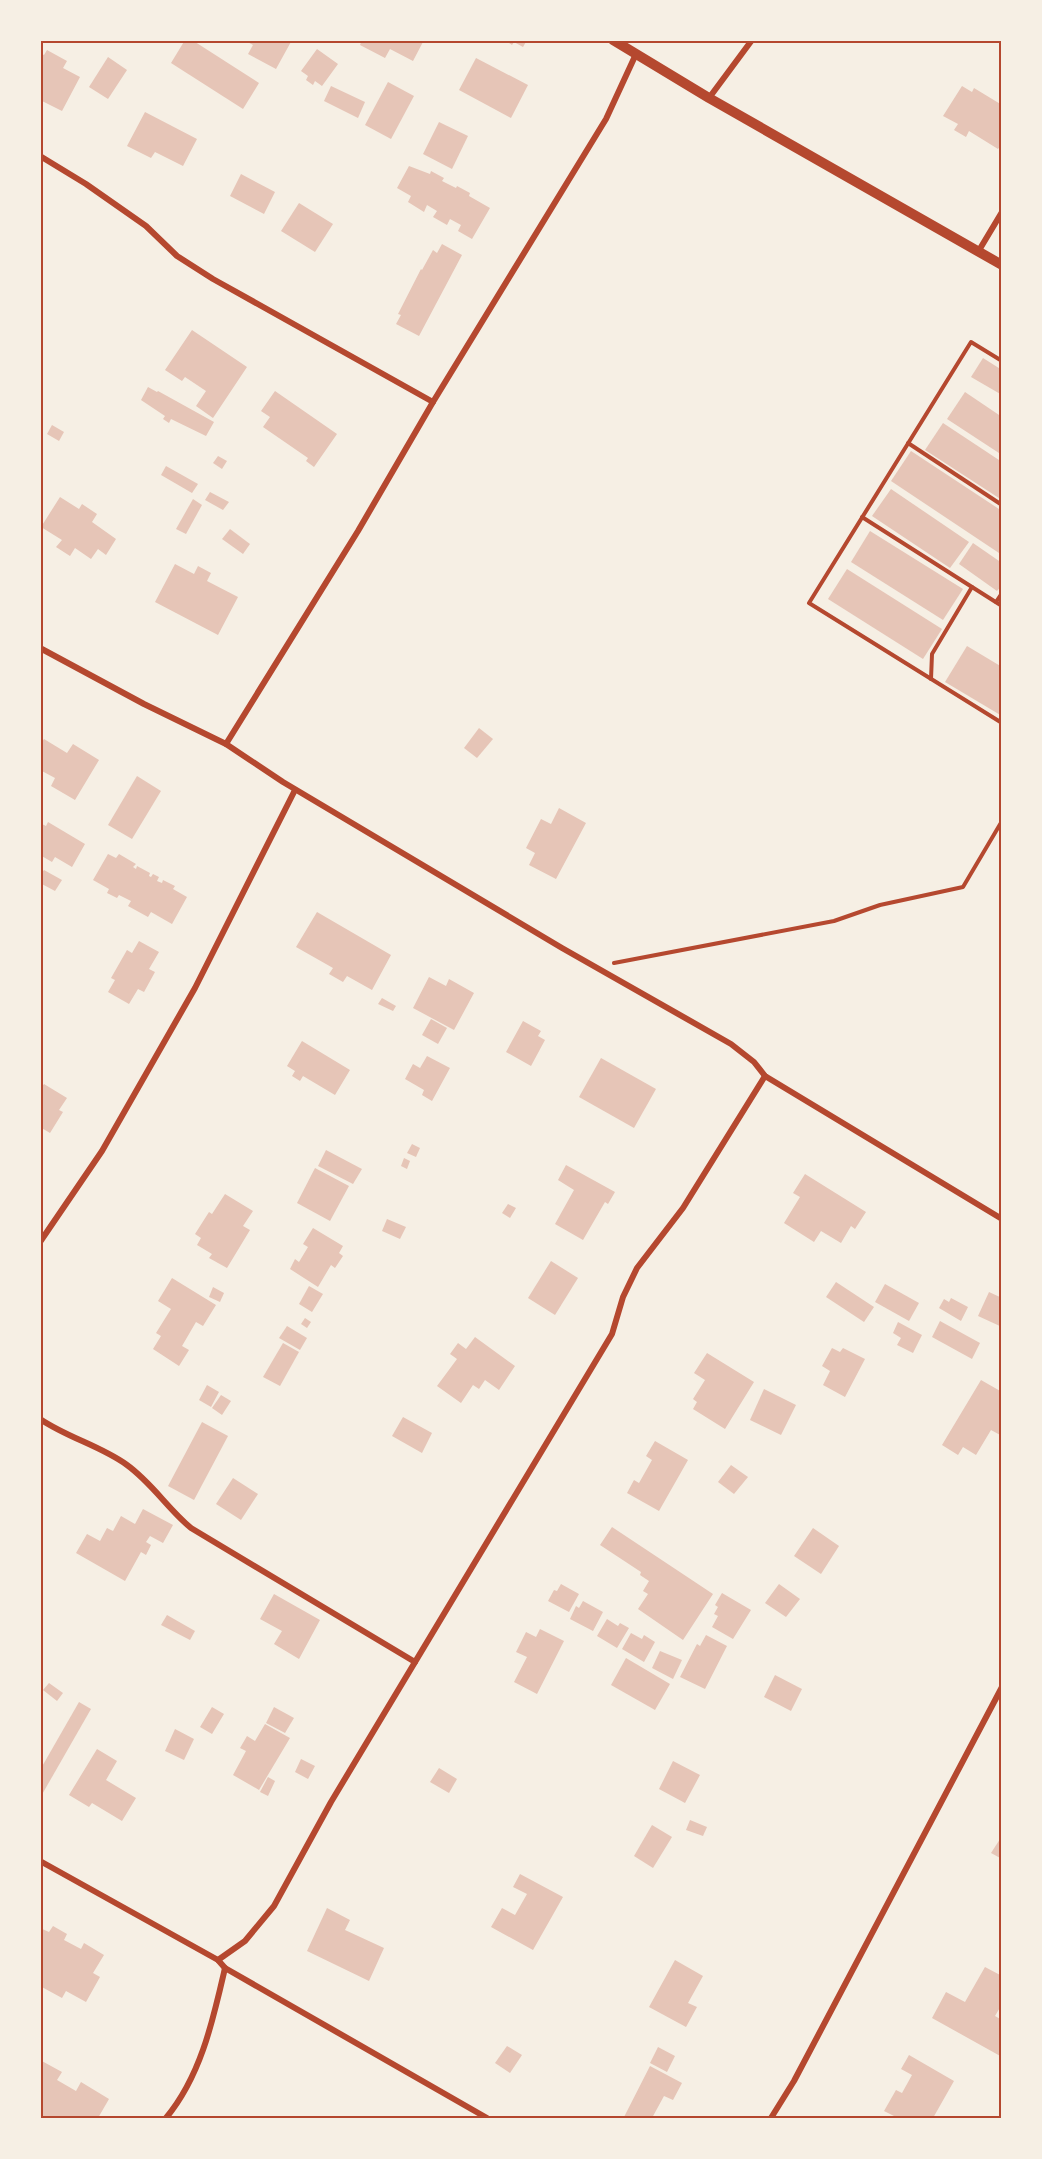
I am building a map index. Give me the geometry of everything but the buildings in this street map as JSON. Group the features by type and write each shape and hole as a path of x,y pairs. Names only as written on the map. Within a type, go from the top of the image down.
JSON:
{"street":[{"path":"613,40 709,98 1002,265"},
{"path":"709,98 752,40"},
{"path":"226,744 358,531 433,402 606,119 636,54"},
{"path":"40,156 86,184 146,226 177,256 204,273 433,402"},
{"path":"978,252 1002,212"},
{"path":"40,648 144,704 226,744 295,790 731,1044 754,1062 765,1077 1002,1219"},
{"path":"40,1242 102,1151 190,998 295,790"},
{"path":"218,1960 245,1941 274,1906 330,1802 612,1334 623,1297 637,1268 683,1208 765,1077"},
{"path":"40,1419 54,1429 109,1453 129,1466 190,1528 415,1662"},
{"path":"771,2118 794,2081 1002,1687"},
{"path":"40,1861 218,1960 225,1968 487,2118"},
{"path":"166,2118 180,2100 206,2040 225,1968"}],"path":[{"path":"1002,361 971,342 809,603 1002,723"},
{"path":"908,443 1002,505"},
{"path":"862,517 1002,606"},
{"path":"931,680 932,654 972,588"},
{"path":"996,602 1002,593"},
{"path":"596,967 834,921 880,905 963,887 1002,821"}]}
